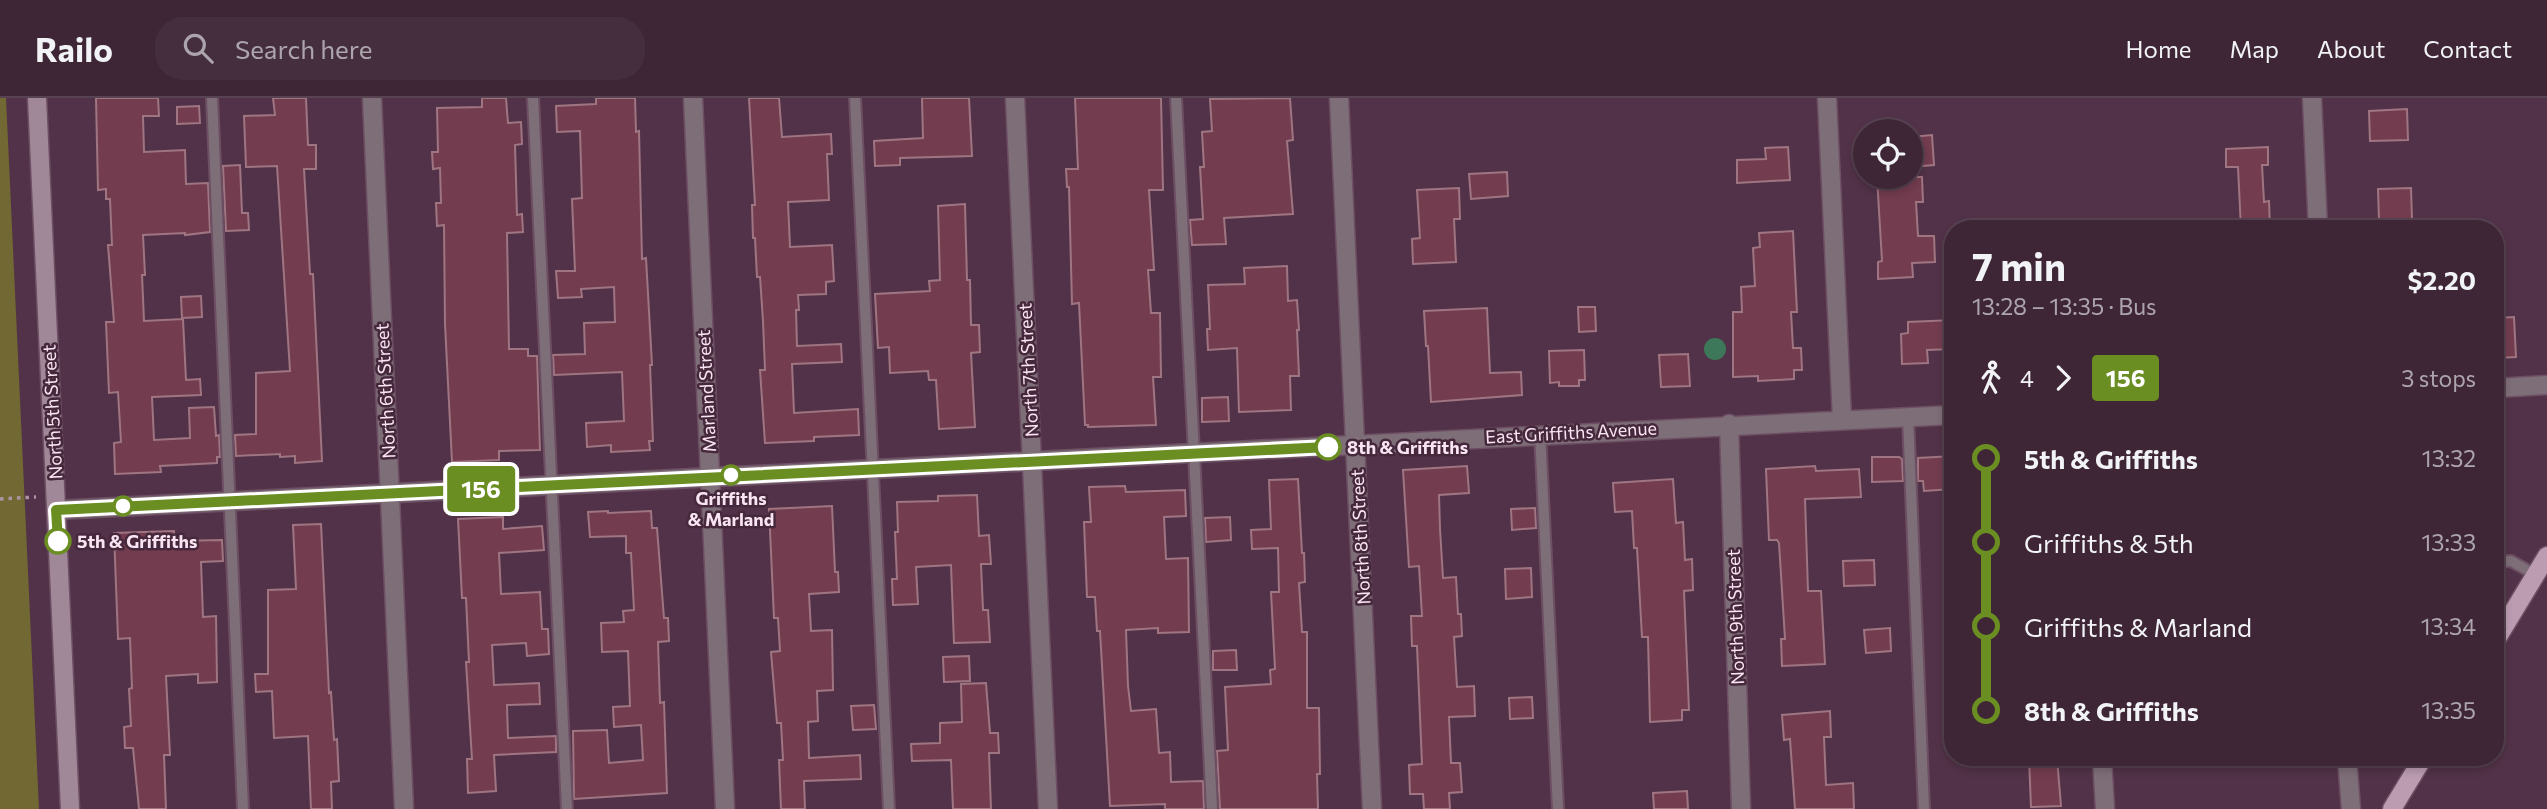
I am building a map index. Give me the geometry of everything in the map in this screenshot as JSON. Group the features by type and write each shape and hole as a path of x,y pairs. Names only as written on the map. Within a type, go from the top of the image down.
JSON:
{"main road":[{"name":"North 5th Street","path":"37,98 69,809"},
{"path":"2504,625 2547,556"},
{"path":"2392,809 2418,766"}],"street":[{"name":"North 6th Street","path":"372,98 404,809"},
{"name":"Marland Street","path":"693,98 725,809"},
{"name":"North 7th Street","path":"1015,98 1048,809"},
{"name":"North 8th Street","path":"1339,98 1372,809"},
{"path":"1827,98 1842,419"},
{"path":"2312,98 2318,220"},
{"path":"2504,388 2547,385"},
{"name":"East Griffiths Avenue","path":"56,510 1356,446 1540,433 1944,415"},
{"name":"North 9th Street","path":"1729,424 1741,809"},
{"path":"2102,766 2105,809"},
{"path":"2348,766 2351,809"}],"lane":[{"path":"212,98 243,809"},
{"path":"533,98 567,809"},
{"path":"855,98 889,809"},
{"path":"1176,98 1212,809"},
{"path":"1908,417 1924,809"},
{"path":"1540,433 1558,809"},
{"path":"2504,561 2511,561 2536,575"}],"path":[{"path":"0,499 40,497"}],"shaded area":[{"path":"0,98 6,98 39,809 0,809"},
{"path":"1711,338 1719,338 1726,345 1726,353 1719,360 1711,360 1704,353 1704,345"}],"building":[{"path":"96,98 158,98 159,116 143,116 144,152 185,150 186,184 208,183 210,232 143,235 145,275 142,275 144,321 183,319 186,380 200,379 201,395 152,397 154,440 190,438 189,408 214,407 216,436 219,435 220,457 217,457 217,463 160,466 161,472 115,474 114,443 121,442 118,392 109,393 106,322 114,322 108,245 112,245 110,199 106,199 106,189 98,190"},
{"path":"273,98 306,98 308,145 316,145 316,169 304,169 310,274 313,274 322,461 295,463 295,456 280,457 280,454 236,456 235,435 256,434 256,373 290,371 277,166 246,167 244,116 275,115"},
{"path":"482,98 506,98 508,123 521,122 522,144 515,145 517,215 522,214 523,232 507,233 509,349 528,349 528,356 537,356 540,450 499,451 499,460 452,462 445,324 444,225 437,226 436,203 441,203 440,168 433,169 432,152 438,152 437,108 482,107"},
{"path":"596,98 635,98 636,132 639,131 642,259 646,258 652,365 653,441 649,441 650,450 611,452 611,445 587,447 586,423 624,421 622,372 554,375 553,355 585,354 584,323 615,322 614,287 581,289 582,297 558,298 556,271 575,271 572,199 582,198 580,131 557,132 556,106 596,104"},
{"path":"749,98 779,98 782,137 831,134 832,154 827,154 829,200 788,202 790,247 832,245 834,281 826,282 826,294 798,295 797,346 841,344 842,362 792,364 794,413 858,409 859,435 814,437 814,441 765,443 760,370 765,370 763,321 760,277 757,277 753,238 752,205 755,205"},
{"path":"922,98 969,98 972,156 900,158 900,165 875,166 874,141 923,138"},
{"path":"1075,98 1161,98 1163,190 1149,190 1154,270 1148,270 1151,313 1160,313 1161,377 1153,377 1156,425 1085,425 1079,303 1072,304 1069,187 1066,169 1078,169"},
{"path":"1290,98 1293,140 1287,141 1293,214 1224,218 1226,244 1192,245 1190,220 1203,219 1200,167 1204,167 1202,132 1212,131 1210,99"},
{"path":"199,106 200,123 177,124 177,107"},
{"path":"2407,109 2408,140 2370,141 2369,111"},
{"path":"1932,135 1934,165 1923,166 1923,136"},
{"path":"1788,147 1790,180 1737,183 1737,160 1766,159 1765,148"},
{"path":"2268,147 2268,165 2262,165 2264,202 2269,201 2270,220 2241,220 2238,167 2226,167 2226,149"},
{"path":"240,165 242,213 248,213 249,230 226,231 223,166"},
{"path":"1507,172 1508,196 1471,199 1469,174"},
{"path":"1459,188 1460,219 1454,219 1456,262 1413,264 1412,239 1420,238 1417,190"},
{"path":"2411,188 2412,219 2379,220 2378,189"},
{"path":"1878,189 1922,189 1923,202 1916,202 1918,236 1934,236 1935,262 1912,263 1913,277 1878,279 1878,262 1882,261"},
{"path":"965,204 971,325 979,325 980,352 971,353 975,427 939,429 936,380 929,380 928,371 890,373 889,347 878,348 875,294 930,291 929,281 940,280 938,206"},
{"path":"1793,231 1797,312 1791,312 1793,348 1801,348 1802,370 1794,370 1794,379 1758,381 1758,376 1733,377 1733,312 1742,312 1741,287 1755,286 1753,248 1760,247 1759,233"},
{"path":"1287,266 1288,301 1297,300 1299,330 1299,376 1290,376 1291,410 1239,412 1237,348 1208,350 1208,285 1245,284 1244,268"},
{"path":"201,296 202,317 182,318 181,297"},
{"path":"1578,307 1595,307 1596,331 1579,332"},
{"path":"1487,308 1490,373 1521,372 1522,395 1431,402 1424,311"},
{"path":"2514,317 2516,357 2504,358 2504,318"},
{"path":"1944,320 1944,349 1927,350 1928,363 1902,364 1901,334 1908,333 1908,322"},
{"path":"1584,350 1585,380 1579,380 1579,386 1550,383 1549,351"},
{"path":"1688,354 1690,386 1661,387 1659,355"},
{"path":"1228,397 1229,421 1202,422 1202,398"},
{"path":"1872,457 1902,459 1903,481 1872,482"},
{"path":"1944,457 1944,490 1924,491 1923,481 1918,481 1918,458"},
{"path":"1467,466 1469,493 1439,495 1440,529 1443,578 1456,577 1458,614 1461,614 1462,636 1454,637 1457,687 1474,686 1475,716 1449,717 1451,763 1460,763 1462,792 1449,793 1450,809 1424,809 1423,794 1410,794 1409,765 1422,764 1417,646 1412,646 1411,616 1422,616 1419,566 1409,567 1403,470"},
{"path":"1815,466 1816,471 1859,469 1861,497 1805,499 1808,591 1821,591 1825,664 1782,666 1781,639 1785,639 1779,543 1777,540 1769,540 1766,469"},
{"path":"1298,479 1304,553 1305,582 1299,583 1302,632 1307,632 1307,708 1319,708 1318,809 1220,809 1217,751 1228,750 1225,687 1271,684 1270,670 1275,669 1271,592 1279,592 1278,548 1252,549 1251,530 1271,529 1269,480"},
{"path":"1673,479 1676,523 1683,522 1685,560 1692,559 1693,590 1684,591 1689,710 1682,710 1682,720 1650,722 1648,637 1642,637 1632,511 1615,512 1613,483"},
{"path":"1125,486 1126,492 1185,490 1186,516 1164,517 1166,559 1188,558 1189,632 1158,633 1158,628 1126,630 1128,686 1131,711 1156,709 1159,753 1170,752 1171,782 1203,781 1204,809 1165,809 1165,804 1110,806 1100,631 1097,631 1095,597 1087,597 1084,522 1091,522 1089,487"},
{"path":"977,495 979,536 989,535 991,564 981,564 983,610 988,610 990,642 954,643 951,565 916,567 918,604 893,605 892,579 897,579 897,502 938,501 938,496"},
{"path":"832,506 835,572 838,572 839,592 809,594 811,631 832,630 833,690 817,691 818,721 808,722 809,758 860,755 861,779 804,781 805,809 781,809 781,723 777,723 771,652 780,651 778,618 774,618 769,509"},
{"path":"1535,508 1536,528 1512,530 1511,509"},
{"path":"651,511 652,528 657,528 664,618 668,618 669,641 658,642 660,703 664,702 667,793 574,799 573,731 607,730 609,763 643,760 641,725 614,727 613,707 630,706 628,651 602,652 601,623 624,622 623,611 634,610 631,553 626,553 626,536 590,537 588,512"},
{"path":"503,517 503,529 542,526 544,550 499,553 501,594 540,592 542,629 548,629 549,654 527,656 526,643 492,645 494,685 539,683 540,704 507,705 508,738 556,736 556,752 494,755 496,791 468,793 467,759 472,759 466,662 469,662 458,519"},
{"path":"1230,517 1231,540 1206,542 1205,518"},
{"path":"321,524 329,693 331,692 334,740 337,739 339,781 331,782 332,809 311,809 308,736 274,738 272,691 256,692 255,674 268,674 268,590 296,589 293,525"},
{"path":"174,531 175,541 222,540 223,561 201,562 203,617 216,616 217,682 198,683 198,674 166,676 170,755 164,755 166,809 139,809 133,748 125,748 124,727 131,726 130,638 118,639 114,533"},
{"path":"1874,560 1875,585 1844,586 1843,561"},
{"path":"1531,568 1532,597 1506,599 1505,569"},
{"path":"1890,628 1891,651 1866,653 1864,630"},
{"path":"1236,650 1237,670 1213,670 1213,651"},
{"path":"969,656 970,681 944,682 943,657"},
{"path":"986,683 990,733 998,733 999,753 989,753 991,809 953,809 951,760 912,761 911,744 940,743 940,723 962,722 961,684"},
{"path":"1532,697 1533,718 1510,719 1509,698"},
{"path":"874,705 876,729 853,730 851,706"},
{"path":"1830,711 1831,737 1824,737 1826,785 1853,783 1854,809 1795,809 1790,739 1784,740 1782,715"},
{"path":"2029,766 2058,766 2061,806 2031,807"},
{"path":"1687,791 1688,809 1654,809 1653,793"}],"bus line":[{"name":"156","path":"58,541 56,510 1328,447"}],"place":[{"name":"8th & Griffiths","path":"1328,447"},
{"name":"Griffiths & Marland","path":"731,475"},
{"name":"5th & Griffiths","path":"58,541"}]}
